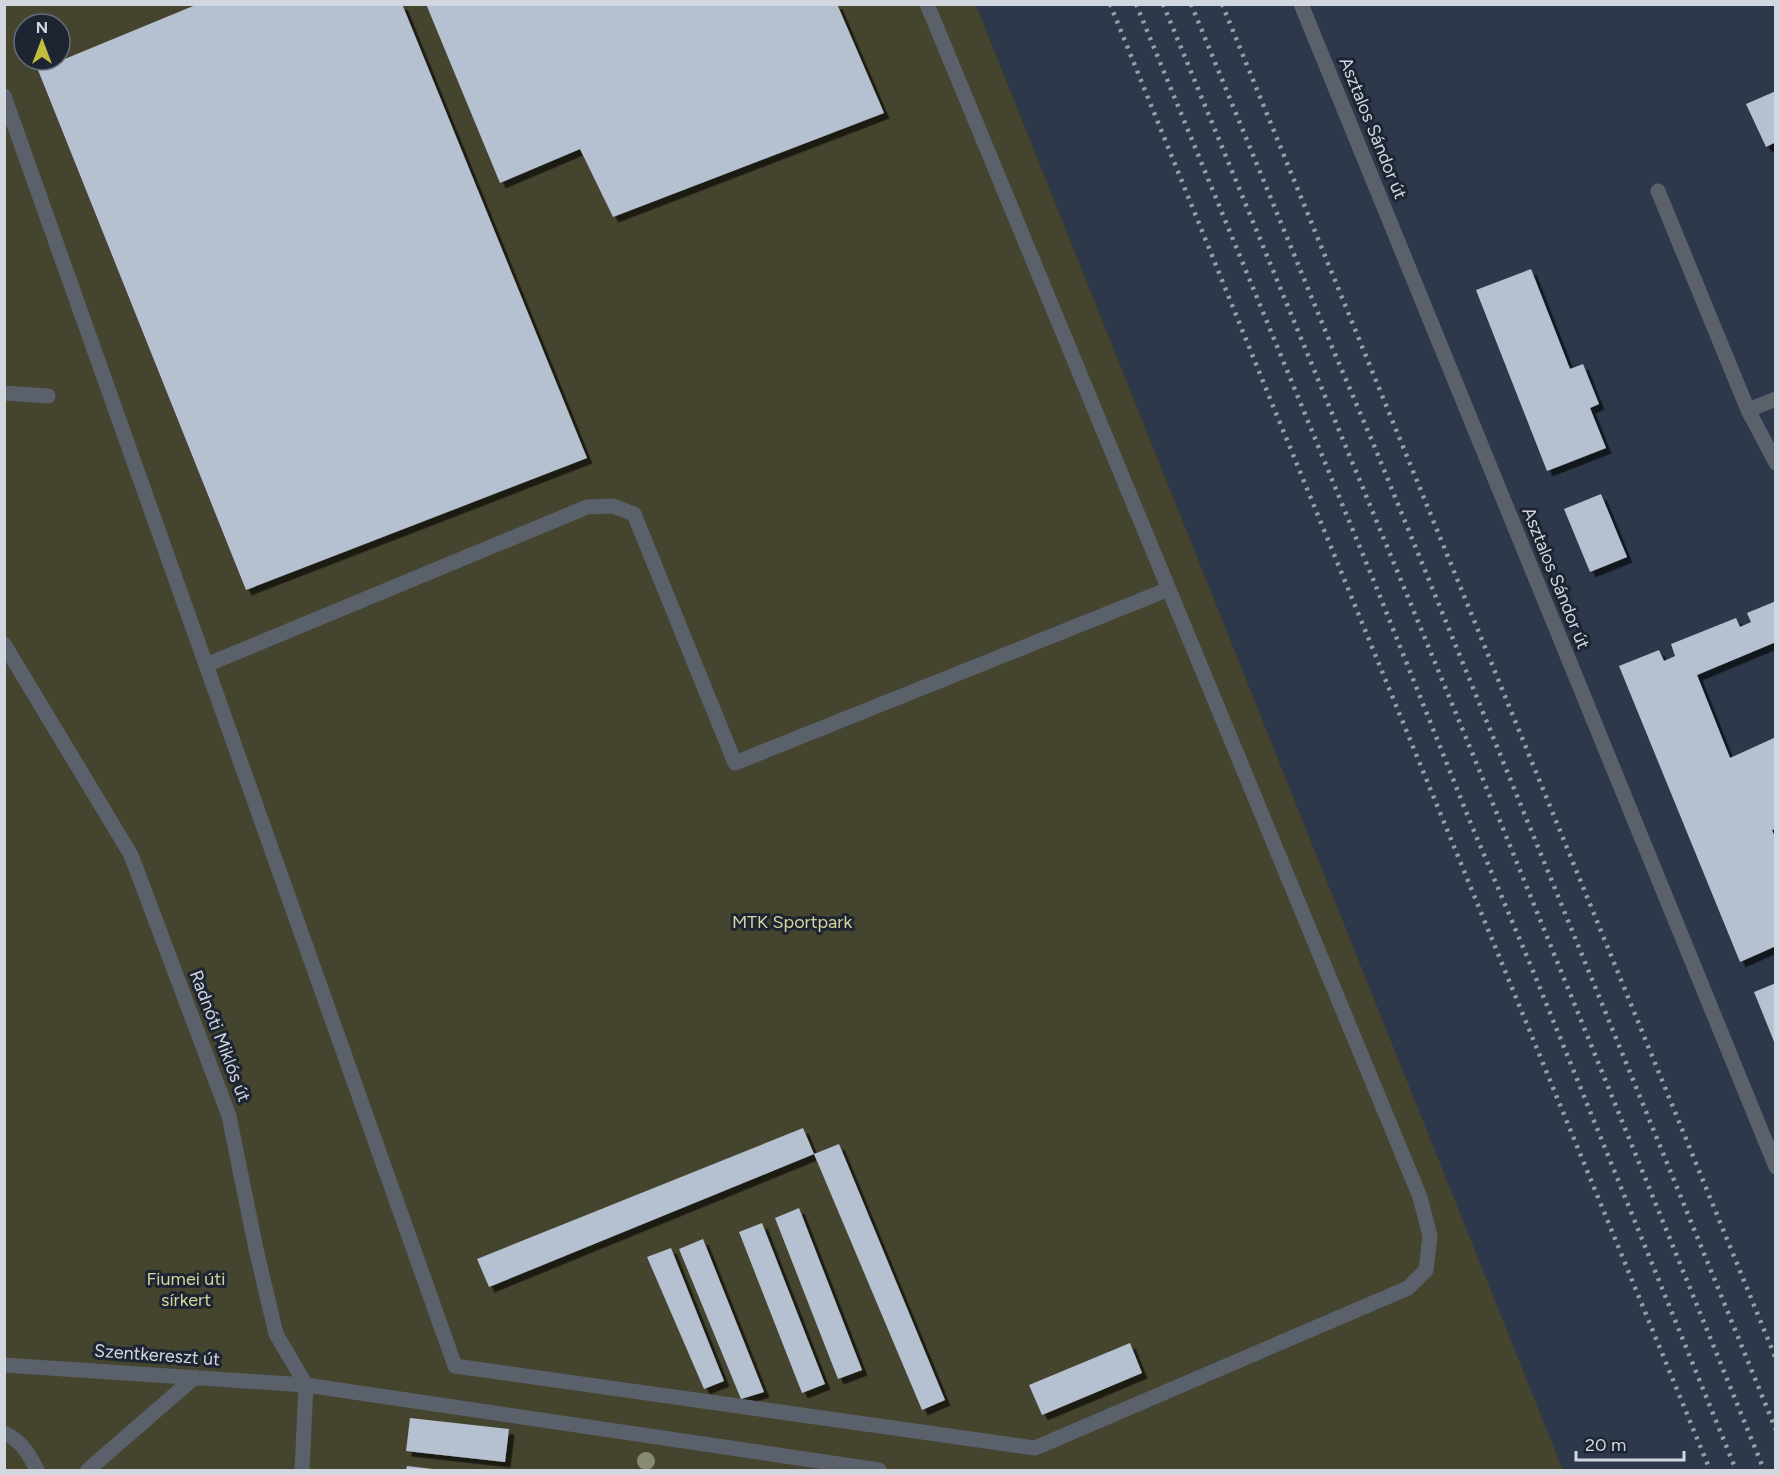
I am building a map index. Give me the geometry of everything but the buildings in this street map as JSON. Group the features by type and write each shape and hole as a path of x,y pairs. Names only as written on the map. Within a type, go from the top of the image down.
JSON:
{"street":[{"path":"4,96 455,1366 1035,1448 1408,1288 1426,1270 1430,1236 1420,1197 927,4"},
{"name":"Asztalos Sándor út","path":"1301,4 1776,1167"},
{"path":"1658,191 1748,410 1776,463"},
{"path":"4,393 48,396"},
{"path":"1748,410 1776,399"},
{"path":"206,665 587,507 613,506 634,514 735,763 1169,589"},
{"name":"Radnóti Miklós út","path":"4,644 131,855 229,1116 276,1334 306,1385"},
{"name":"Szentkereszt út","path":"4,1365 306,1385 879,1470"},
{"path":"88,1470 195,1377"},
{"path":"302,1470 306,1385"},
{"path":"4,1433 13,1437 28,1451 37,1470"}],"shaded area":[{"path":"976,5 1775,5 1775,1470 1563,1470"}],"green space":[{"name":"MTK Sportpark","path":"5,5 976,5 1563,1470 5,1470"}],"railway":[{"path":"1110,4 1710,1470"},
{"path":"1136,4 1736,1470"},
{"path":"1163,4 1469,745 1764,1470"},
{"path":"1191,4 1776,1430"},
{"path":"1222,4 1776,1359"}],"park label":[{"name":"Fiumei úti sírkert","path":"186,1289"}]}
